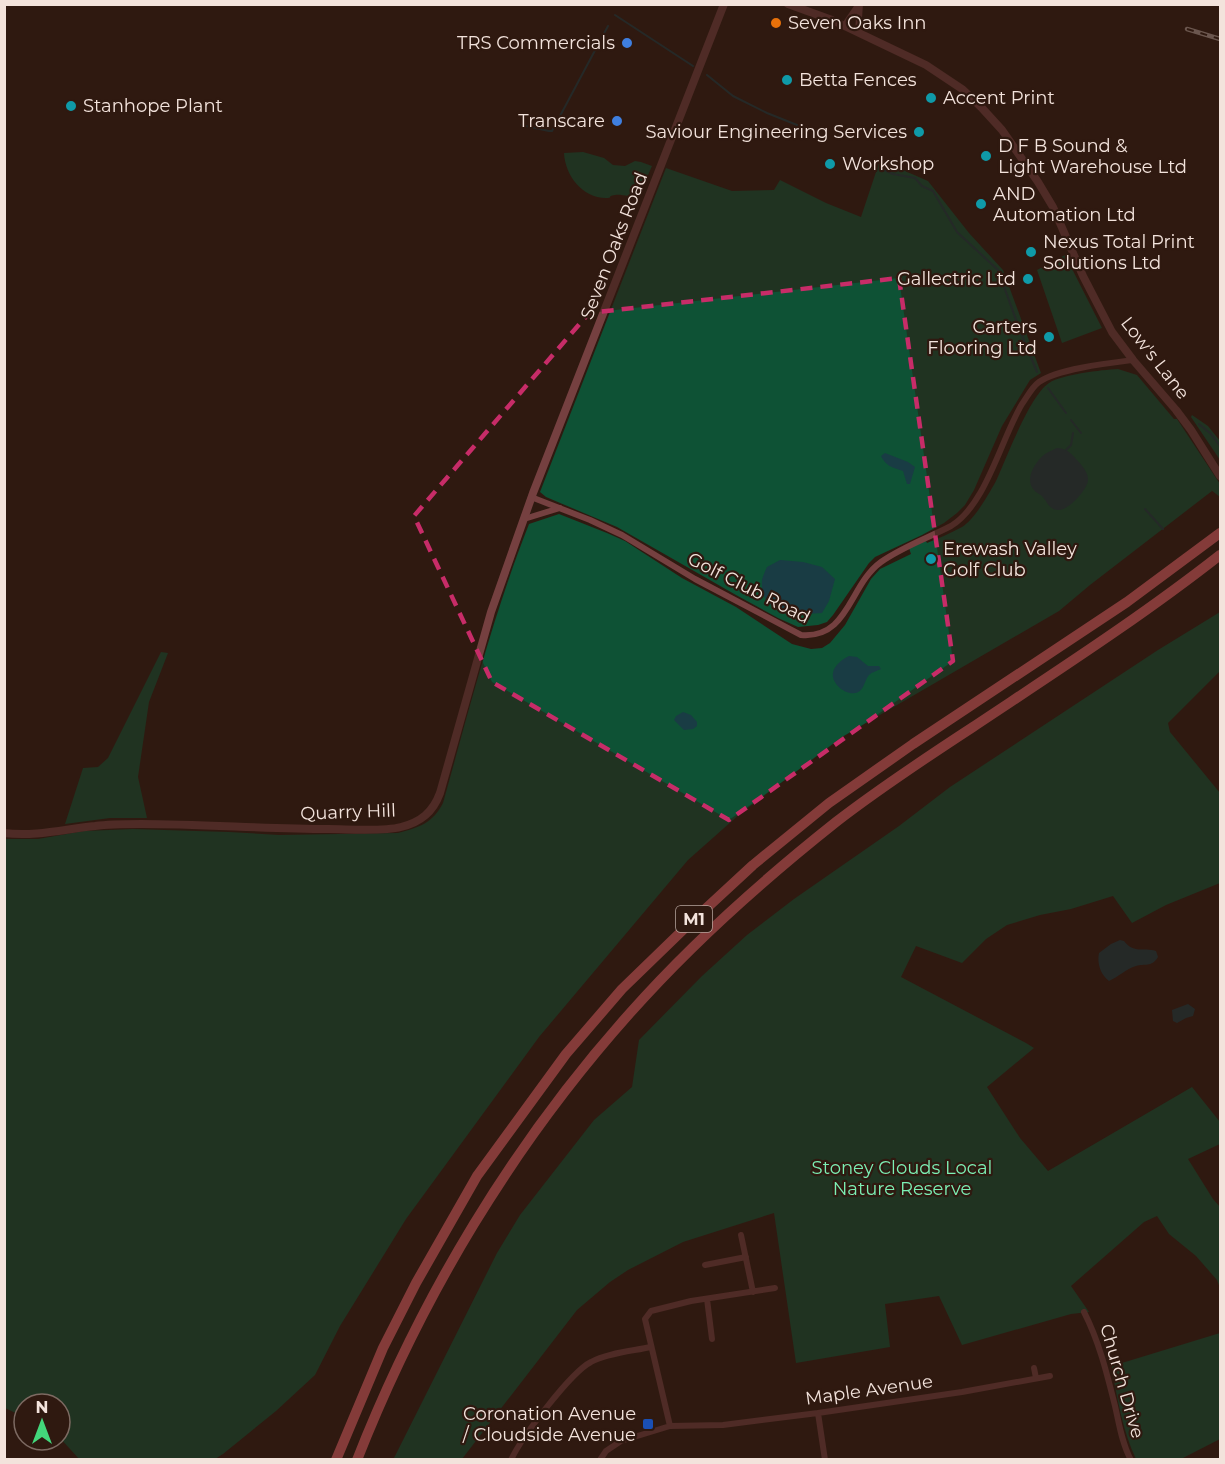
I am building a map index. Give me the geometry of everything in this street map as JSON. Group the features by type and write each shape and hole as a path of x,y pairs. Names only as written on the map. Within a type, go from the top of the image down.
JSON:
{"highway":[{"name":"M1","path":"336,1460 383,1348 421,1274 477,1176 566,1054 622,989 753,865 829,804 912,744 1127,602 1221,533"},
{"name":"M1","path":"357,1460 407,1346 479,1215 519,1154 573,1082 657,983 754,890 836,822 923,760 1119,631 1221,555"}],"street":[{"name":"Seven Oaks Road","path":"531,498 724,4"},
{"name":"Low's Lane","path":"788,4 814,13 918,60 938,71 981,107 1002,130 1053,207 1112,332 1132,360 1176,410 1221,476"},
{"path":"844,26 860,4"},
{"path":"858,32 860,4"},
{"name":"Golf Club Road","path":"531,498 590,520 622,535 695,579 801,635 821,634 837,624 861,585 880,563 958,522 967,513 992,470 1014,417 1034,386 1052,375 1132,360"},
{"name":"Quarry Hill","path":"4,833 30,835 97,825 140,824 273,829 393,828 413,823 424,817 436,803 440,793 491,612 531,498"},
{"path":"524,519 560,508"},
{"path":"741,1235 753,1292"},
{"path":"705,1265 746,1257"},
{"path":"670,1426 645,1319 649,1312 691,1301 775,1288"},
{"path":"706,1299 712,1339"},
{"name":"Church Drive","path":"1084,1312 1105,1364 1126,1451 1131,1460"},
{"path":"511,1460 544,1410 584,1367 602,1358 651,1347"},
{"path":"1034,1368 1036,1378"},
{"name":"Maple Avenue","path":"600,1460 606,1451 621,1441 670,1426 705,1426 818,1413 962,1392 1050,1376"},
{"path":"818,1413 825,1460"}],"highlighted area":[{"path":"899,278 953,661 729,820 492,682 414,516 589,313"}],"green space":[{"path":"583,152 604,158 613,165 625,166 635,161 652,166 638,198 623,195 608,198 597,197 582,190 571,177 564,153"},
{"path":"880,160 928,181 969,233 1003,270 1041,373 1030,380 1002,426 974,490 957,513 922,535 875,557 827,622 798,627 736,595 617,527 546,497 540,492 666,168 732,191 774,190 780,180 826,203 861,217"},
{"path":"1065,255 1102,328 1062,343 1037,270"},
{"path":"1118,369 1137,375 1174,419 1177,419 1220,484 1220,497 1211,490 1059,611 842,737 741,813 688,860 539,1037 406,1219 340,1326 315,1375 276,1411 215,1459 80,1460 72,1451 72,1392 12,1392 12,1411 5,1408 5,839 38,839 84,831 133,829 279,835 398,833 418,827 430,820 443,803 493,628 529,524 559,514 607,533 625,541 682,578 736,607 792,644 811,649 822,648 830,643 845,625 871,579 880,569 911,554 909,548 926,541 927,543 962,527 972,518 996,481 1027,413 1042,390 1055,380 1092,371"},
{"path":"1192,415 1208,426 1220,441 1220,460 1191,417"},
{"name":"Stoney Clouds Local Nature Reserve","path":"1220,612 1220,671 1168,723 1170,732 1220,793 1220,883 1166,905 1132,923 1113,896 1007,925 986,939 962,963 916,946 901,977 1034,1048 987,1087 1020,1138 1048,1171 1192,1087 1220,1122 1220,1144 1188,1159 1220,1207 1220,1288 1217,1280 1196,1256 1169,1234 1157,1216 1144,1222 1071,1286 1089,1312 1071,1314 962,1345 939,1296 885,1304 890,1347 796,1363 774,1213 683,1242 628,1270 610,1282 577,1310 462,1459 393,1460 497,1253 520,1215 594,1120 632,1087 639,1040 702,976 747,935 794,899 899,826 950,787 1158,650"},
{"path":"161,652 168,653 149,702 138,777 147,818 110,818 65,824 83,768 98,767 108,758"},
{"path":"1220,1333 1220,1439 1181,1459 1136,1459 1121,1416 1112,1366"}],"water":[{"path":"1057,448 1066,450 1072,455 1084,468 1088,479 1085,488 1077,498 1067,507 1058,510 1050,507 1031,486 1030,481 1032,471 1038,461 1045,454"},
{"path":"885,453 915,467 910,484 907,484 903,471 885,462 881,456"},
{"path":"780,560 803,562 822,567 835,579 829,601 822,613 802,614 782,611 767,601 763,592 762,580 767,567"},
{"path":"849,656 857,657 868,666 879,666 881,669 869,675 862,688 855,693 843,690 836,684 833,677 837,665"},
{"path":"683,712 691,715 697,722 697,726 684,730 674,720"},
{"path":"1120,940 1135,949 1156,951 1158,957 1150,964 1132,967 1109,981 1100,968 1099,953"},
{"path":"1188,1004 1195,1009 1193,1016 1177,1023 1173,1021 1172,1010"}],"waterway":[{"path":"615,15 693,66"},
{"path":"521,125 552,131 608,26"},
{"path":"707,75 733,96 797,125"},
{"path":"882,169 893,174 915,178 922,186 933,191 957,232 998,270 1037,372"},
{"path":"1048,388 1066,413"},
{"path":"1071,420 1081,433"},
{"path":"1199,424 1220,446"},
{"path":"1066,450 1071,445 1073,433"},
{"path":"1145,509 1163,529"}],"railway":[{"path":"1187,29 1220,39"}],"place":[{"name":"Seven Oaks Inn","path":"776,23"},
{"name":"TRS Commercials","path":"627,43"},
{"name":"Betta Fences","path":"787,80"},
{"name":"Accent Print","path":"931,98"},
{"name":"Stanhope Plant","path":"71,106"},
{"name":"Transcare","path":"617,121"},
{"name":"Saviour Engineering Services","path":"919,132"},
{"name":"D F B Sound & Light Warehouse Ltd","path":"986,156"},
{"name":"Workshop","path":"830,164"},
{"name":"AND Automation Ltd","path":"981,204"},
{"name":"Nexus Total Print Solutions Ltd","path":"1031,252"},
{"name":"Gallectric Ltd","path":"1028,279"},
{"name":"Carters Flooring Ltd","path":"1049,337"},
{"name":"Erewash Valley Golf Club","path":"931,559"},
{"name":"Coronation Avenue / Cloudside Avenue","path":"648,1424"}]}
